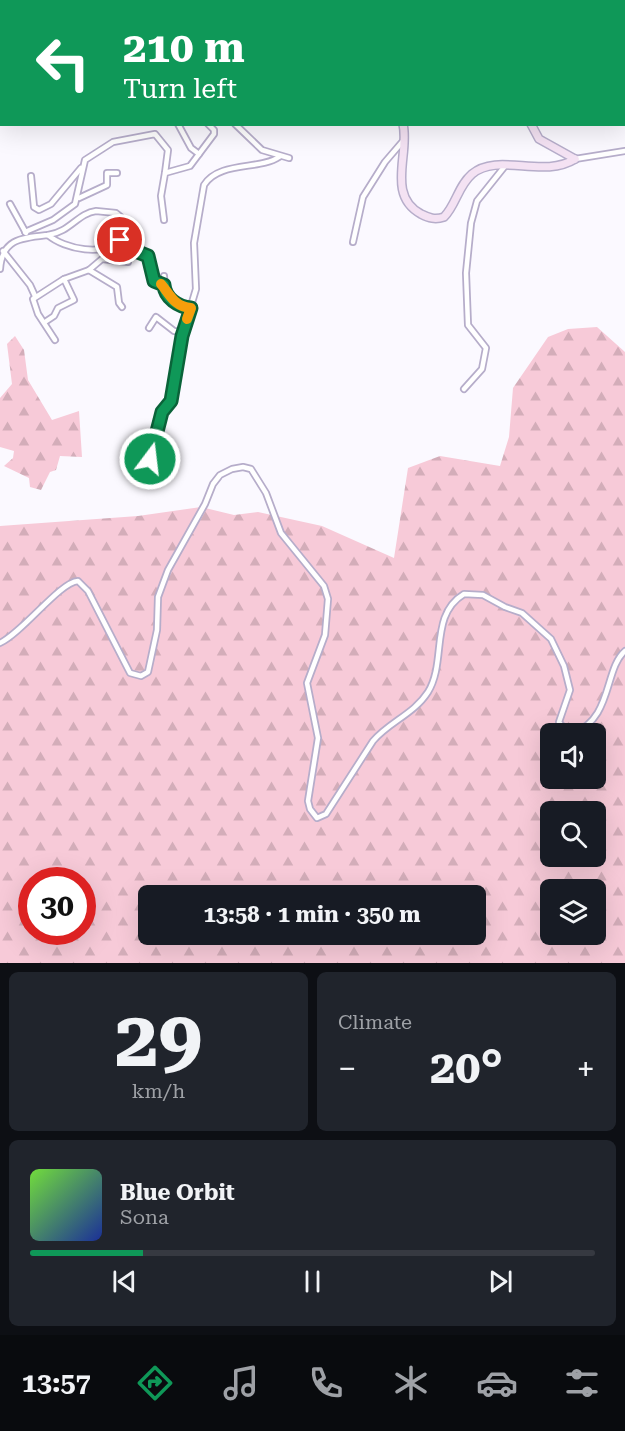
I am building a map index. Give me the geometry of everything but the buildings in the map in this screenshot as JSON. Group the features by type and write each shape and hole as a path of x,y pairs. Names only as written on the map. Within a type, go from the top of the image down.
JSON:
{"street":[{"path":"179,126 191,148 199,154"},
{"path":"165,173 190,166 214,134 210,126"},
{"path":"237,126 254,144 279,157 289,158"},
{"path":"403,126 403,194 412,208 432,219 444,217 448,213 460,189 473,173 483,166 557,167 575,159 625,152"},
{"path":"532,126 539,139 575,159"},
{"path":"31,176 34,207 39,210 51,204 88,156 109,143 144,138 152,133 158,135 168,150 161,196 164,220"},
{"path":"353,242 363,197 403,141"},
{"path":"147,467 162,412 171,401 183,332 197,279 195,234 205,183 235,168 279,157"},
{"path":"464,389 482,369 486,348 468,325 466,273 474,207 505,166"},
{"path":"79,198 81,168"},
{"path":"25,231 68,211 79,198 107,185 107,173 117,173"},
{"path":"10,204 28,238"},
{"path":"0,269 3,251 9,244 28,238 61,233 85,215 96,211 116,213 121,217 120,240 128,248 148,256 152,278 157,284 164,285"},
{"path":"48,235 65,246 101,247 120,240"},
{"path":"101,247 102,259"},
{"path":"3,251 30,285 35,296 33,301 55,340"},
{"path":"35,296 64,279 89,270 102,259 128,262"},
{"path":"89,270 117,287 122,307"},
{"path":"164,276 168,297 180,306 191,308"},
{"path":"45,322 54,316 58,308 74,300 64,279"},
{"path":"149,328 155,317 174,331 183,332"},
{"path":"0,643 23,628 66,584 78,581 88,591 130,673 141,676 148,672 157,630 158,597 168,570 203,509 213,484 225,472 243,466 251,469 258,478 281,533 324,586 328,599 325,634 307,683 318,730 308,789 308,801 313,815 317,818 326,814 381,731 410,711 427,693 436,672 442,624 451,605 464,594 483,595 505,608 522,613 551,639 564,666 570,690 560,723"},
{"path":"587,723 604,701 617,664 625,651"}],"green space":[{"path":"597,327 625,352 625,963 0,963 0,526 138,516 201,507 234,515 258,512 322,526 394,558 408,468 440,456 500,466 509,437 513,388 548,337 568,329"},
{"path":"15,336 24,350 28,380 52,420 79,411 82,457 60,456 56,470 50,472 41,490 30,487 29,478 4,466 13,458 14,451 0,447 0,398 12,384 7,344"}],"slow traffic":[{"path":"161,284 164,285 164,291 168,297 180,306 191,308 187,319"}],"route":[{"path":"120,240 131,250 148,256 151,260 152,278 157,284 164,285 164,291 168,297 180,306 191,308 182,336 171,401 162,412 150,459"}]}
